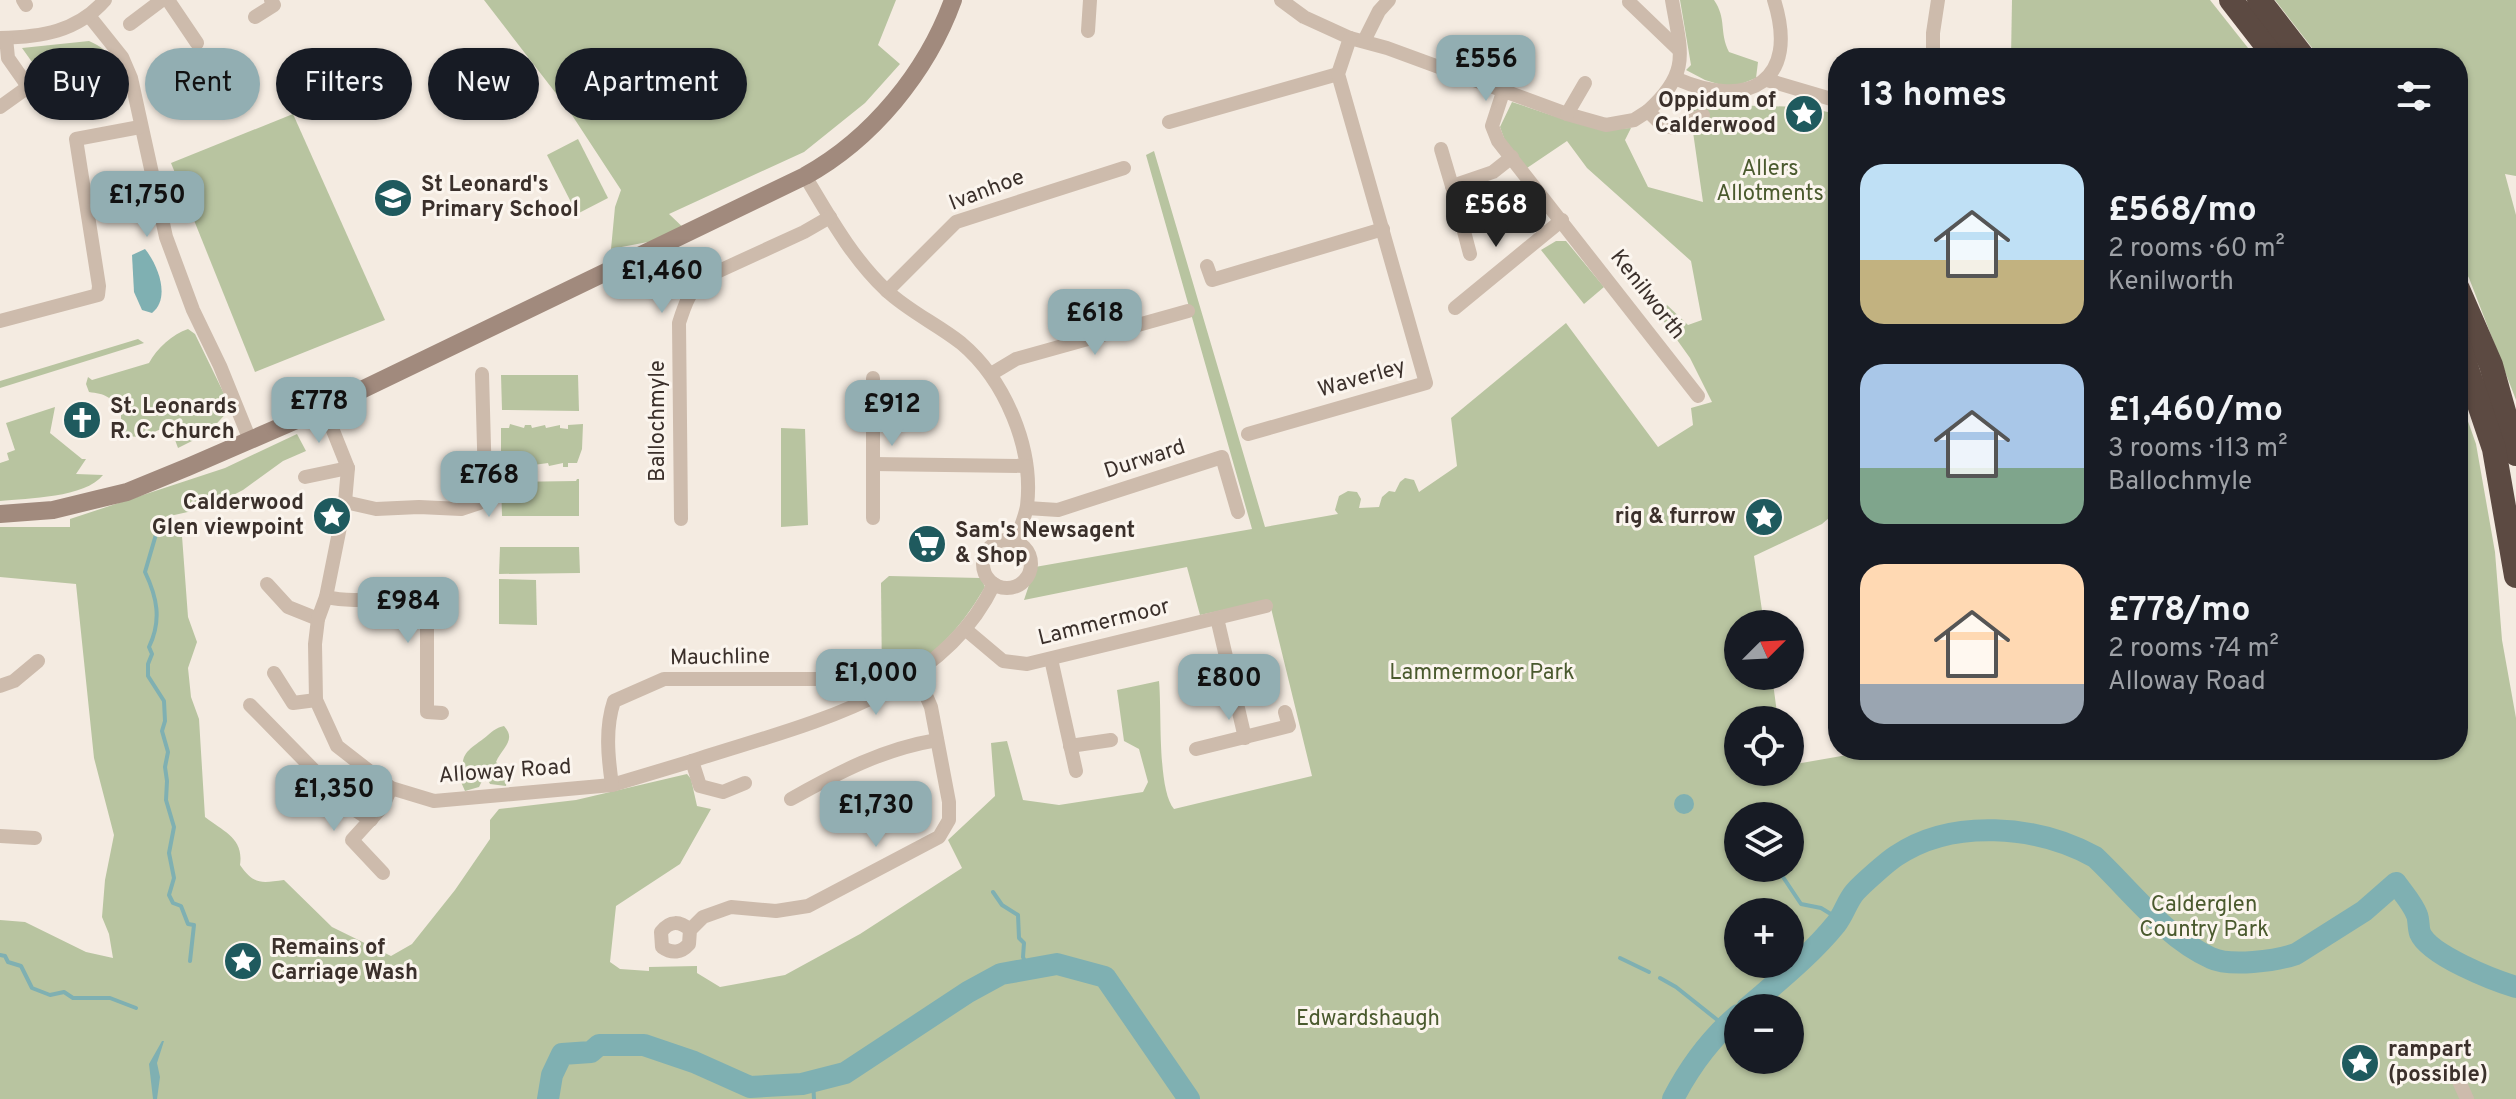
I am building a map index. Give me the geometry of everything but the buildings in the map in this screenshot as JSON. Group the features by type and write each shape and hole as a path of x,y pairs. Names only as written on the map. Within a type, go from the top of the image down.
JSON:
{"highway":[{"path":"2231,0 2268,48"},
{"path":"2259,0 2296,48"},
{"path":"2468,312 2491,365 2516,454"},
{"path":"2468,372 2494,449 2505,498 2516,576"}],"street":[{"path":"24,81 8,58 3,38 33,37 64,30 90,17 105,0"},
{"path":"130,24 165,0 197,43"},
{"path":"255,17 274,5 271,0"},
{"path":"0,514 53,510 127,492 324,408 805,176 835,157 883,115 915,73 945,22 953,0"},
{"path":"1088,31 1090,0"},
{"path":"1281,0 1304,17 1357,40 1606,125 1634,120 1648,111 1677,79 1680,65 1672,0"},
{"path":"1169,122 1338,74 1357,40 1387,0"},
{"path":"1677,79 1715,92 1742,91 1767,80 1777,60 1781,38 1774,0"},
{"path":"1936,48 1933,33 1938,0"},
{"path":"1629,2 1679,50"},
{"path":"90,17 122,57 131,78 166,237 193,310 250,440"},
{"name":"Waverley","path":"1248,434 1426,383 1338,74"},
{"path":"1767,80 1828,98"},
{"path":"1567,114 1585,83"},
{"name":"Kenilworth","path":"1504,89 1492,126 1498,141 1698,396"},
{"path":"0,107 24,90"},
{"path":"1648,111 1662,125 1674,128 1703,115"},
{"path":"0,321 98,295 76,139 140,127"},
{"path":"1441,149 1470,254"},
{"path":"1452,186 1493,172 1512,157"},
{"name":"Ivanhoe","path":"887,291 956,222 1124,168"},
{"path":"805,176 860,261 887,291 959,342 991,374 1011,408 1026,466 1027,508 1016,541"},
{"name":"Ballochmyle","path":"681,519 679,323 688,297 694,286 706,277 830,217"},
{"path":"1455,308 1562,220"},
{"path":"1207,266 1212,280 1383,229"},
{"path":"991,374 1016,359 1188,311"},
{"path":"345,502 376,509 461,509 479,503 485,483 482,374"},
{"path":"873,378 873,518"},
{"name":"Alloway Road","path":"324,408 348,468 345,502 326,597 318,619 316,700 337,746 391,788 434,801 612,785 849,709 916,672 965,629 983,608 994,584"},
{"name":"Durward","path":"1027,508 1058,510 1222,457 1238,512"},
{"path":"873,464 1026,466"},
{"path":"305,477 348,468"},
{"path":"1000,541 1016,541 1030,556 1027,577 1016,586 994,584 984,573 987,550 1000,541"},
{"path":"267,584 288,607 318,619"},
{"path":"326,597 346,601 414,599 427,619 427,712 442,713"},
{"name":"Lammermoor","path":"965,629 1003,661 1027,664 1266,606"},
{"path":"1217,618 1245,738"},
{"path":"1051,659 1076,771"},
{"path":"0,686 14,681 38,661"},
{"path":"690,930 703,917 731,907 776,911 808,906 939,837 949,820 949,802 931,707 916,672"},
{"path":"274,673 293,703 316,700"},
{"name":"Mauchline","path":"612,785 608,717 614,701 664,679 820,679"},
{"path":"250,705 349,806 371,820"},
{"path":"1196,749 1289,726 1285,712"},
{"path":"791,799 879,755 906,745 937,740"},
{"path":"1070,746 1111,740"},
{"path":"692,761 700,786 723,792 745,783"},
{"path":"383,873 352,840 383,806 391,788"},
{"path":"0,836 35,838"},
{"path":"2458,1079 2467,1099"}],"green space":[{"path":"484,0 896,0 878,45 900,64 865,103 804,152 669,214 690,234 611,249 615,207 621,190 575,120 747,120 747,48 555,48 555,92 539,71 539,48 521,48"},
{"path":"1680,0 1714,0 1729,52 1758,62 1756,78 1731,88 1686,70 1691,65"},
{"path":"2012,0 2210,0 2248,48 2011,48"},
{"path":"2275,0 2516,0 2516,176 2505,174 2516,215 2516,400 2468,276 2468,48 2312,48"},
{"path":"89,41 102,48 24,48 24,51 22,48"},
{"name":"Calderglen Country Park","path":"1512,102 1585,124 1631,128 1625,140 1648,187 1703,202 1689,104 1803,107 1828,112 1828,519 1754,556 1762,610 1724,610 1724,690 1774,690 1776,706 1724,706 1724,786 1804,786 1804,763 1828,758 2468,760 2468,421 2476,444 2495,552 2502,640 2516,718 2516,1099 0,1099 0,920 25,922 86,952 113,958 102,917 114,835 94,758 76,584 0,577 0,527 70,527 70,519 225,468 297,434 306,451 283,461 243,490 210,507 161,518 182,536 188,617 197,642 188,668 191,697 199,719 205,817 236,842 240,865 245,872 259,881 284,880 332,927 391,956 412,944 455,890 490,839 490,820 499,809 576,800 687,774 697,806 711,809 680,864 616,906 610,962 620,969 649,971 649,967 697,966 697,973 720,987 785,975 860,934 962,868 948,840 995,796 991,743 1007,741 1023,800 1059,805 1143,792 1148,782 1139,749 1124,741 1117,690 1159,681 1163,768 1165,785 1174,809 1312,776 1269,600 1200,615 1187,567 1024,600 1035,567 1252,529 1146,155 1154,151 1265,527 1338,514 1335,510 1339,496 1348,491 1357,492 1361,499 1359,508 1379,507 1382,497 1389,491 1395,492 1405,478 1414,480 1419,492 1457,466 1451,418 1566,323 1658,447 1693,425 1691,408 1712,402 1690,358 1660,316 1667,305 1688,325 1702,320 1691,261 1587,168 1567,141 1527,168 1505,141 1500,127"},
{"path":"278,120 296,120 385,320 255,372 171,163"},
{"path":"578,139 608,198 577,214 547,155"},
{"path":"1556,241 1566,241 1604,287 1584,304 1541,250"},
{"path":"188,329 195,334 231,408 208,433 178,448 171,429 166,427 142,437 123,436 125,422 121,419 121,413 117,413 108,397 89,392 86,384 88,377 92,380 149,363 166,342"},
{"path":"138,339 144,343 0,388 0,381"},
{"path":"501,375 578,375 579,411 502,410"},
{"path":"55,407 50,433 86,459 76,474 103,475 95,483 70,493 0,501 0,463 9,460 7,453 15,450 6,423"},
{"path":"510,424 524,428 525,425 532,428 545,425 546,428 560,425 560,428 568,429 568,425 583,424 582,449 577,463 568,463 568,467 563,467 563,463 549,466 548,463 519,467 518,462 508,463 508,467 501,466 501,428 509,428"},
{"path":"781,428 805,429 808,525 781,527"},
{"path":"577,479 579,516 502,516 501,482"},
{"path":"500,547 579,547 580,573 499,574"},
{"path":"889,576 981,578 985,587 942,644 882,683 881,583"},
{"path":"499,579 536,580 537,625 499,624"},
{"path":"504,726 509,740 496,762 508,773 506,786 490,784 487,778 479,787 465,791 461,782 465,775 465,756 494,730"}],"water":[{"path":"145,249 158,272 162,290 158,307 152,313 142,310 134,292 132,255"},
{"path":"1684,794 1691,797 1694,804 1691,811 1684,814 1677,811 1674,804 1677,797"},
{"path":"162,1041 157,1063 160,1077 157,1099 153,1099 149,1064"}],"waterway":[{"path":"157,531 145,572 153,590 157,618 149,647 152,654 148,676 164,701 162,731 168,752 166,800 174,827 169,853 174,878 169,895 173,903 181,906 188,924 194,925 190,961"},
{"path":"1763,994 1816,947 1836,924 1855,892 1892,859 1918,844 1943,836 1995,830 2047,838 2095,857 2164,926 2195,949 2219,961 2265,961 2296,954 2364,911 2396,883 2418,917 2420,933 2436,950 2463,966 2516,987"},
{"path":"1786,882 1801,904 1821,908 1839,919"},
{"path":"993,892 1002,905 1018,915 1019,938 1024,943 1023,957 1028,969"},
{"path":"0,955 5,956 8,962 21,966 32,988 50,995 64,992 73,998 110,998 136,1008"},
{"path":"1620,958 1649,972"},
{"path":"548,1099 552,1075 562,1054 591,1052 599,1045 644,1045 694,1062 750,1087 802,1084 845,1073 968,992 1001,974 1057,964 1105,977 1189,1099"},
{"path":"1660,978 1724,1025"},
{"path":"1673,1099 1701,1054 1724,1028"},
{"path":"813,1081 814,1099"}],"place":[{"name":"Oppidum of Calderwood","path":"1804,114"},
{"name":"St Leonard's Primary School","path":"393,198"},
{"name":"St. Leonards R. C. Church","path":"82,420"},
{"name":"Calderwood Glen viewpoint","path":"332,516"},
{"name":"rig & furrow","path":"1764,517"},
{"name":"Sam's Newsagent & Shop","path":"927,544"},
{"name":"Remains of Carriage Wash","path":"243,961"},
{"name":"rampart (possible)","path":"2360,1063"}],"park label":[{"name":"Allers Allotments","path":"1770,182"},
{"name":"Lammermoor Park","path":"1482,673"},
{"name":"Edwardshaugh","path":"1368,1019"}]}
